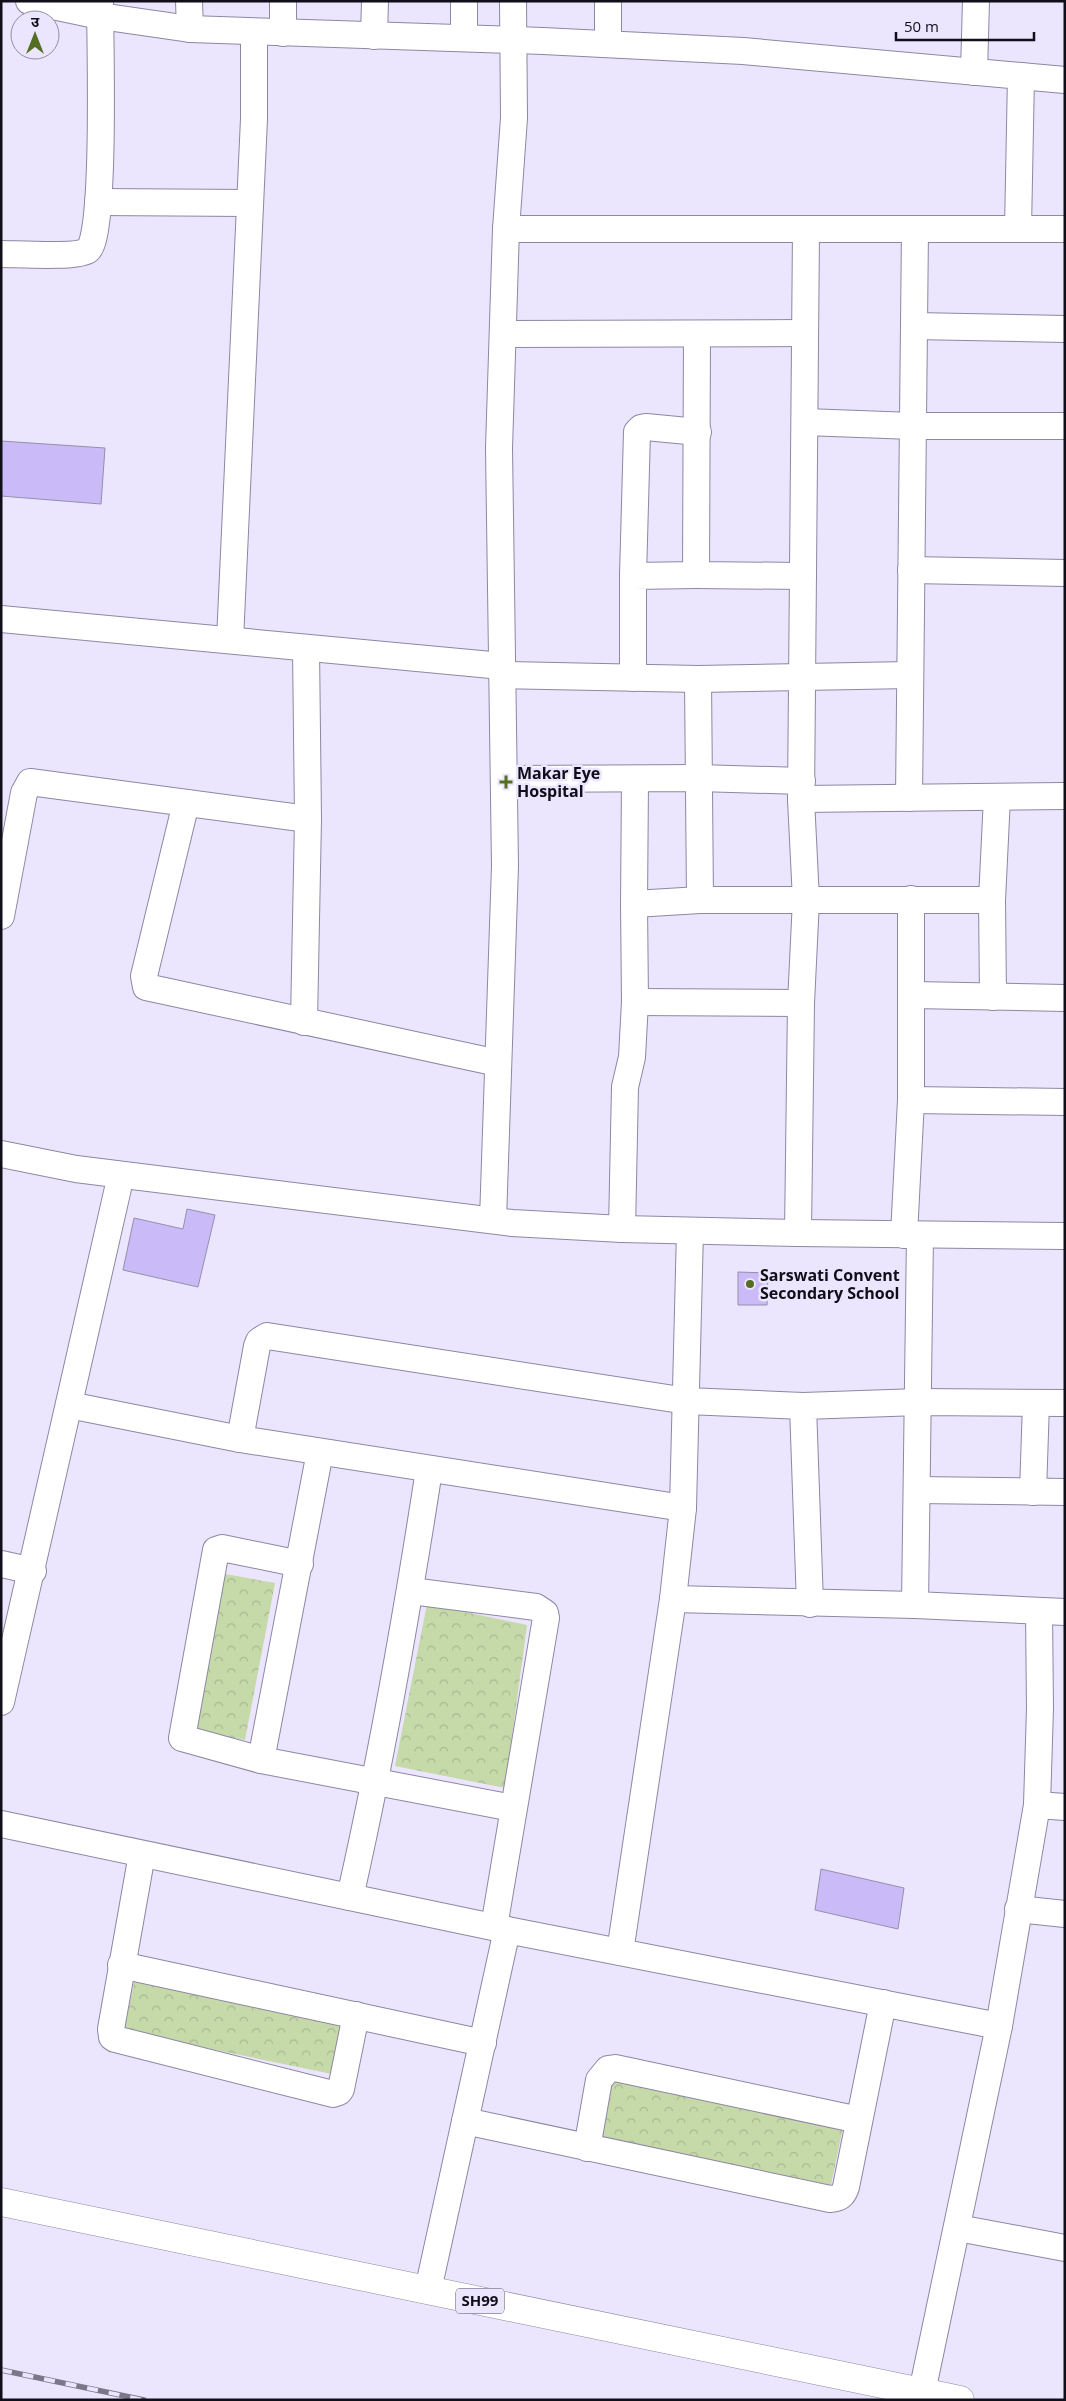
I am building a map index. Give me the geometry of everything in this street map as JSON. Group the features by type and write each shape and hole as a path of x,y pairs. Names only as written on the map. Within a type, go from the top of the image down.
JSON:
{"main road":[{"name":"SH99","path":"1,2202 960,2400"}],"street":[{"path":"29,1 100,9 190,29 464,38 743,51 1065,80"},
{"path":"189,1 190,29"},
{"path":"282,33 283,1"},
{"path":"374,36 375,1"},
{"path":"464,1 464,38"},
{"path":"493,1220 505,866 499,448 506,229 514,118 513,1"},
{"path":"608,1 608,44"},
{"path":"974,72 976,1"},
{"path":"1,254 74,254 86,251 92,245 98,202 102,51 100,9"},
{"path":"230,640 250,204 254,32"},
{"path":"1018,229 1021,76"},
{"path":"98,202 250,204"},
{"path":"506,229 1065,229"},
{"path":"798,1234 801,1003 806,900 802,790 806,230"},
{"path":"908,798 915,230"},
{"path":"914,326 1065,329"},
{"path":"503,334 805,333"},
{"path":"696,575 697,334"},
{"path":"804,422 913,426 1065,426"},
{"path":"633,678 633,576 637,432 641,428 646,427 698,432"},
{"path":"911,570 1065,573"},
{"path":"633,576 803,576"},
{"path":"1,618 306,648 502,671 633,678 698,679 804,675 910,675"},
{"path":"304,1022 308,819 306,648"},
{"path":"698,679 700,900"},
{"path":"504,779 635,780 699,778 802,790 908,798 1065,796"},
{"path":"622,1229 625,1087 632,1056 635,1002 635,780"},
{"path":"1,916 24,793 30,782 308,819"},
{"path":"993,997 992,900 997,797"},
{"path":"186,803 144,976 144,985 498,1064"},
{"path":"912,899 912,1235 919,1402 915,1605"},
{"path":"634,904 700,900 992,900"},
{"path":"913,996 1065,998"},
{"path":"635,1002 801,1003"},
{"path":"911,1100 1065,1102"},
{"path":"1,1154 76,1169 493,1220 622,1229 690,1231 798,1234 1065,1236"},
{"path":"1,1702 33,1571 121,1175"},
{"path":"620,1952 673,1599 683,1508 690,1231"},
{"path":"240,1439 257,1346 259,1341 267,1336 687,1401 803,1406 919,1402 1065,1403"},
{"path":"1033,1492 1036,1403"},
{"path":"69,1405 240,1439 429,1470 683,1508"},
{"path":"803,1406 810,1604"},
{"path":"261,1760 320,1452"},
{"path":"350,1897 376,1782 411,1591 429,1470"},
{"path":"917,1490 1065,1492"},
{"path":"300,1564 217,1548 181,1736 183,1739 261,1760 513,1808"},
{"path":"1,1564 33,1571"},
{"path":"411,1591 536,1608 545,1613 546,1618 513,1808 501,1929 483,2042 428,2290"},
{"path":"673,1599 810,1604 915,1605 1065,1612"},
{"path":"922,2392 999,2026 1037,1805 1040,1708 1039,1612"},
{"path":"1037,1805 1065,1807"},
{"path":"1,1824 501,1929 999,2026"},
{"path":"142,1854 111,2029 112,2037 334,2094 341,2089 356,2015"},
{"path":"1018,1909 1065,1914"},
{"path":"122,1965 483,2042"},
{"path":"465,2121 830,2199 838,2198 844,2194 846,2187 882,2003"},
{"path":"588,2148 599,2080 608,2069 615,2068 859,2120"},
{"path":"958,2228 1065,2248"}],"green space":[{"path":"225,1574 275,1583 245,1740 196,1731"},
{"path":"427,1604 527,1625 505,1788 395,1766"},
{"path":"134,1982 343,2025 332,2074 124,2031"},
{"path":"612,2081 843,2127 831,2185 601,2139"}],"building":[{"path":"1,441 105,448 101,504 1,496"},
{"path":"187,1209 215,1215 198,1287 123,1270 134,1218 183,1229"},
{"path":"738,1272 768,1273 767,1305 738,1305"},
{"path":"821,1869 904,1888 898,1929 815,1910"}],"railway":[{"path":"1,2370 144,2400"}],"place":[{"name":"Makar Eye Hospital","path":"506,782"},
{"name":"Sarswati Convent Secondary School","path":"750,1284"}]}
